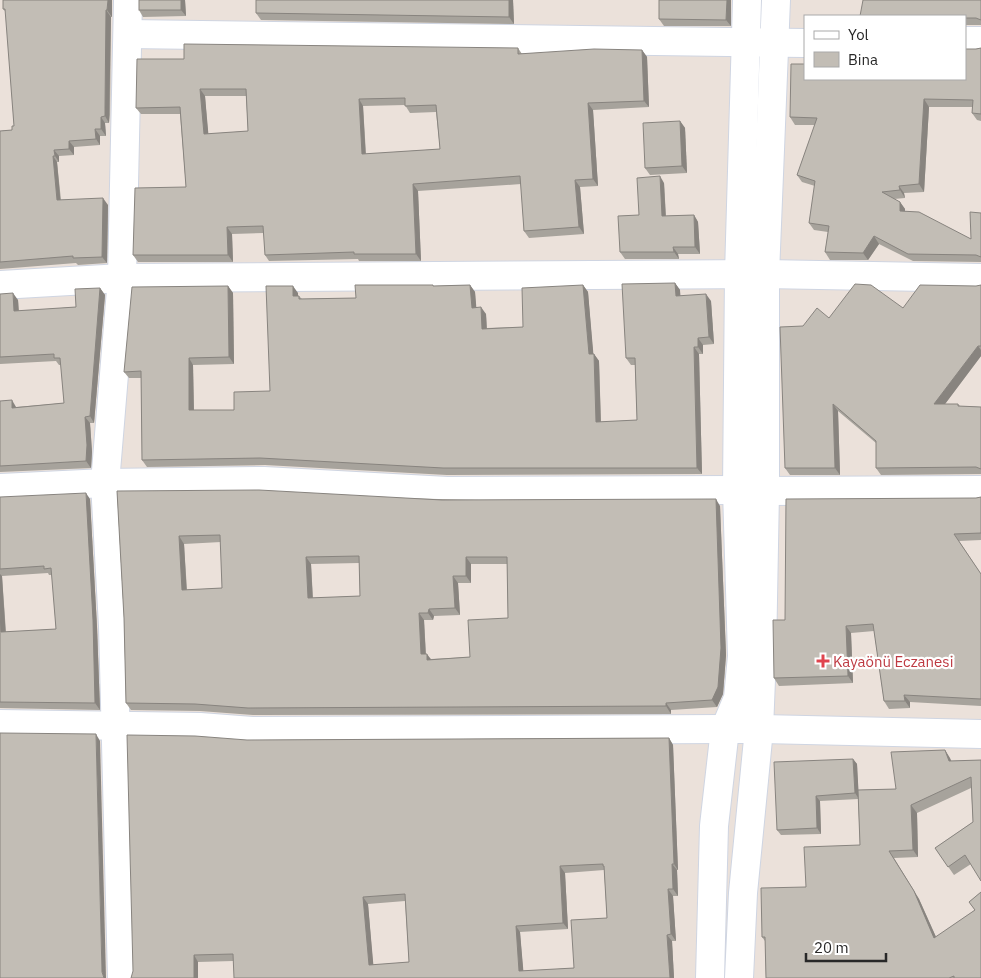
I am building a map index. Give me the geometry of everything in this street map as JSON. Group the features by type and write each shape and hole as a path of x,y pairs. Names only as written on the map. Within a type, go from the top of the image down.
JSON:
{"street":[{"path":"122,978 113,626 104,483 122,278 128,0"},
{"path":"739,978 743,892 759,729 766,491 752,274 746,42 747,0"},
{"path":"710,978 714,826 725,729 738,698 742,675 737,490 752,274 774,43 776,0"},
{"path":"128,34 804,43"},
{"path":"966,41 981,41"},
{"path":"0,285 122,278 752,274 981,278"},
{"path":"0,488 104,483 264,481 447,491 737,490"},
{"path":"766,491 981,490"},
{"path":"0,724 200,728 252,731 759,729 981,734"}],"building":[{"path":"3,0 108,0 106,10 105,116 101,117 101,129 95,129 96,139 69,141 69,149 54,150 55,156 53,156 57,200 103,198 102,257 73,258 73,256 0,262 0,131 12,130 12,126 14,126"},
{"path":"139,0 181,0 181,10 139,10"},
{"path":"256,0 509,0 509,17 256,13"},
{"path":"659,0 727,0 726,20 659,19"},
{"path":"863,0 981,0 981,20 966,18 966,15 860,15"},
{"path":"184,44 518,48 518,54 594,49 642,50 644,101 588,103 593,179 575,180 579,227 524,231 520,176 413,184 416,254 354,254 354,252 265,255 263,226 227,227 228,255 133,255 135,188 186,187 180,107 136,108 137,59 184,59","holes":["200,89 246,89 248,131 204,134","405,98 405,106 436,105 440,149 362,154 359,99"]},
{"path":"981,48 981,114 972,113 973,100 924,99 919,184 899,186 900,190 882,192 900,202 900,211 919,212 971,239 970,212 981,213 981,257 976,255 908,254 874,236 863,253 825,252 829,226 809,223 815,181 797,175 817,118 790,117 791,64 804,64 804,80 966,80 966,49"},
{"path":"680,121 682,166 645,168 643,123"},
{"path":"660,176 662,216 694,215 695,247 673,247 674,252 620,252 618,216 639,215 637,178"},
{"path":"675,283 676,296 706,294 709,337 698,338 698,347 694,347 697,468 443,468 260,458 142,460 141,371 124,372 132,287 228,286 229,357 189,358 189,410 234,410 234,392 270,391 266,286 293,286 293,296 299,296 299,299 356,298 355,285 470,285 472,308 481,307 482,329 523,327 522,288 583,285 589,354 594,354 596,422 637,420 635,358 626,358 622,284"},
{"path":"855,284 871,285 903,308 920,285 981,285 981,346 978,346 934,404 958,404 958,406 981,407 981,469 976,467 876,468 876,441 833,404 835,468 785,468 780,327 803,326 817,308 829,318"},
{"path":"100,288 90,416 85,417 86,461 0,466 0,401 12,400 12,408 64,403 60,358 54,358 54,354 0,357 0,294 13,293 14,311 76,307 75,289"},
{"path":"259,490 442,500 716,499 721,648 718,687 712,700 666,703 666,706 248,708 195,704 126,703 124,618 117,491","holes":["220,535 222,588 182,590 179,536","359,556 360,596 308,598 306,557","466,557 507,557 508,618 468,620 470,657 427,660 427,654 421,654 419,613 428,613 429,609 455,608 453,576 466,576"]},
{"path":"86,493 93,620 95,703 0,702 0,611 1,632 56,629 51,568 44,569 44,566 0,569 0,497"},
{"path":"981,497 981,533 954,534 981,574 981,699 904,695 905,701 884,701 873,624 846,626 848,676 774,678 773,620 785,620 786,499"},
{"path":"0,733 96,734 102,972 104,978 0,978"},
{"path":"127,735 195,736 247,740 669,738 674,864 672,864 673,889 668,889 671,934 667,935 670,978 234,978 233,954 194,955 194,978 131,978 133,971","holes":["603,864 607,918 571,920 574,968 519,971 516,926 563,923 560,866","405,894 409,962 369,965 363,897"]},
{"path":"945,750 949,761 981,760 981,881 965,855 948,867 935,848 973,822 971,777 911,805 913,850 889,851 914,891 934,938 975,910 969,902 981,892 981,978 954,978 954,976 949,978 766,978 765,937 762,937 761,888 806,887 804,847 860,845 858,790 896,789 891,752"},
{"path":"853,759 855,793 816,796 817,828 777,830 774,762"}],"place":[{"name":"Kayaönü Eczanesi","path":"823,661"}]}
